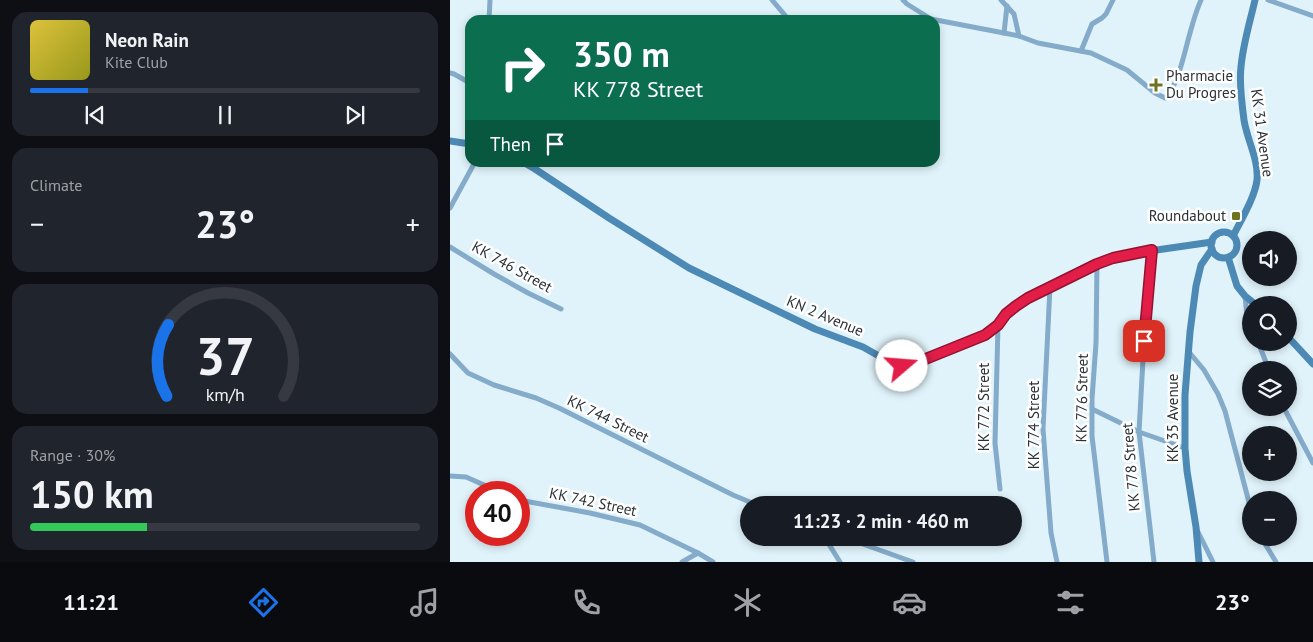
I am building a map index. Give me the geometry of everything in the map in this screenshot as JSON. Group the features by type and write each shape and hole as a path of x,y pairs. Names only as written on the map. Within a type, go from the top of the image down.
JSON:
{"street":[{"path":"489,15 490,0"},
{"path":"772,0 785,15"},
{"path":"903,0 906,4 924,15"},
{"path":"1000,0 1014,14 1019,36"},
{"path":"1081,51 1092,24 1106,14 1113,0"},
{"path":"940,21 1019,36 1038,43 1091,53 1127,70 1155,93 1165,98 1173,86 1201,0"},
{"name":"KK 31 Avenue","path":"1233,236 1253,195 1258,174 1245,126 1240,69 1255,0"},
{"path":"1268,0 1313,16"},
{"path":"1004,33 1007,6"},
{"path":"450,73 465,80"},
{"path":"450,141 465,143"},
{"path":"450,208 472,167"},
{"name":"KN 2 Avenue","path":"531,167 689,268 815,329 863,347 886,360 902,366 923,360 985,335 998,325 1006,314 1016,306 1097,264 1113,258 1152,250 1212,245"},
{"path":"1228,232 1233,236 1237,242 1234,254 1221,258 1212,245 1215,236 1228,232"},
{"name":"KK 35 Avenue","path":"1199,562 1185,448 1185,395 1190,332 1197,281 1203,260 1212,245"},
{"name":"KK 746 Street","path":"450,247 528,293 561,308"},
{"name":"KK 778 Street","path":"1152,250 1139,432 1154,562"},
{"path":"1228,257 1237,286 1245,296"},
{"name":"KK 776 Street","path":"1097,264 1092,436 1107,562"},
{"name":"KK 774 Street","path":"1050,287 1043,430 1051,533 1057,562"},
{"name":"KK 772 Street","path":"998,325 995,443 1000,489"},
{"path":"1297,347 1313,364"},
{"path":"1189,352 1204,370 1218,394 1225,411 1246,491"},
{"name":"KK 744 Street","path":"450,354 468,372 494,385 536,398 559,408 740,498"},
{"path":"1092,409 1139,432 1185,448"},
{"path":"1288,416 1313,463"},
{"path":"450,476 466,477 475,481"},
{"name":"KK 742 Street","path":"530,502 590,513 640,525 713,562"},
{"path":"1196,527 1213,562"},
{"path":"830,546 840,562"},
{"path":"868,546 913,562"},
{"path":"1266,546 1276,562"},
{"path":"682,562 698,553"}],"place":[{"name":"Pharmacie Du Progres","path":"1156,85"},
{"name":"Roundabout","path":"1236,216"}],"route":[{"path":"902,366 923,360 985,335 998,325 1006,314 1028,298 1097,264 1113,258 1152,250 1144,341"}]}
